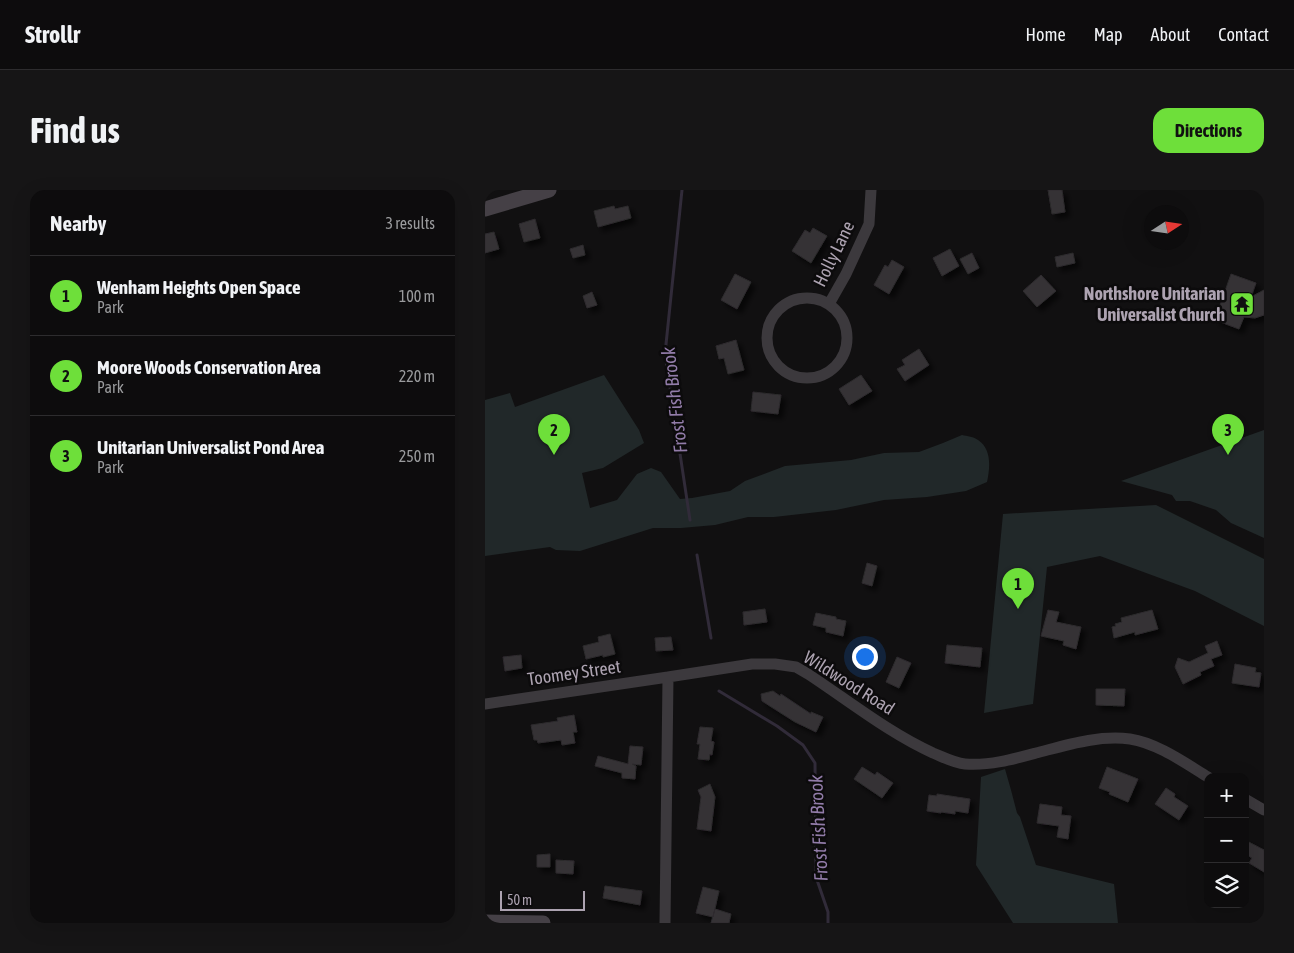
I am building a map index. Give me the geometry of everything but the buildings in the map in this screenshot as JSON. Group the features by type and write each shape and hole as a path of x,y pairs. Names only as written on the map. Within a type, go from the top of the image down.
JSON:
{"main road":[{"path":"485,209 549,190"},
{"path":"485,922 543,923"}],"street":[{"name":"Holly Lane","path":"829,304 846,274 869,224 871,190"},
{"name":"Holly Lane","path":"796,299 818,299 829,304 838,313 845,325 847,339 844,352 837,364 827,372 814,377 800,377 787,373 777,364 771,354 767,332 771,321 785,304 796,299"},
{"name":"Wildwood Road","path":"668,677 752,664 775,664 796,667 887,728 923,748 947,759 964,764 1019,758 1091,740 1117,738 1131,739 1153,746 1204,775"},
{"name":"Toomey Street","path":"485,704 668,677"},
{"path":"665,923 668,677"},
{"path":"1249,801 1264,810"}],"shaded area":[{"path":"604,375 639,430 644,443 603,468 582,473 590,508 617,500 637,474 651,468 661,472 680,499 692,498 730,491 745,481 785,466 851,460 884,453 919,452 962,435 976,439 986,448 989,459 987,482 966,491 927,497 884,500 836,510 774,517 748,517 715,525 653,528 580,551 556,550 550,547 485,556 485,400 510,393 515,407"},
{"path":"1264,430 1264,538 1231,523 1216,510 1190,501 1176,501 1172,495 1121,481"},
{"path":"1156,505 1264,559 1264,626 1195,591 1100,556 1047,567 1033,704 984,713 1003,514"},
{"path":"1005,769 1017,813 1036,865 1114,884 1118,923 1013,923 976,865 981,777"}],"waterway":[{"name":"Frost Fish Brook","path":"682,190 665,354 690,520"},
{"name":"Frost Fish Brook","path":"697,555 711,638"},
{"name":"Frost Fish Brook","path":"719,691 777,726 803,745 815,763 816,877 828,912 828,923"}],"place":[{"name":"Northshore Unitarian Universalist Church","path":"1242,304"},
{"name":"Moore Woods Conservation Area","path":"554,455"},
{"name":"Unitarian Universalist Pond Area","path":"1228,455"},
{"name":"Wenham Heights Open Space","path":"1018,609"}]}
